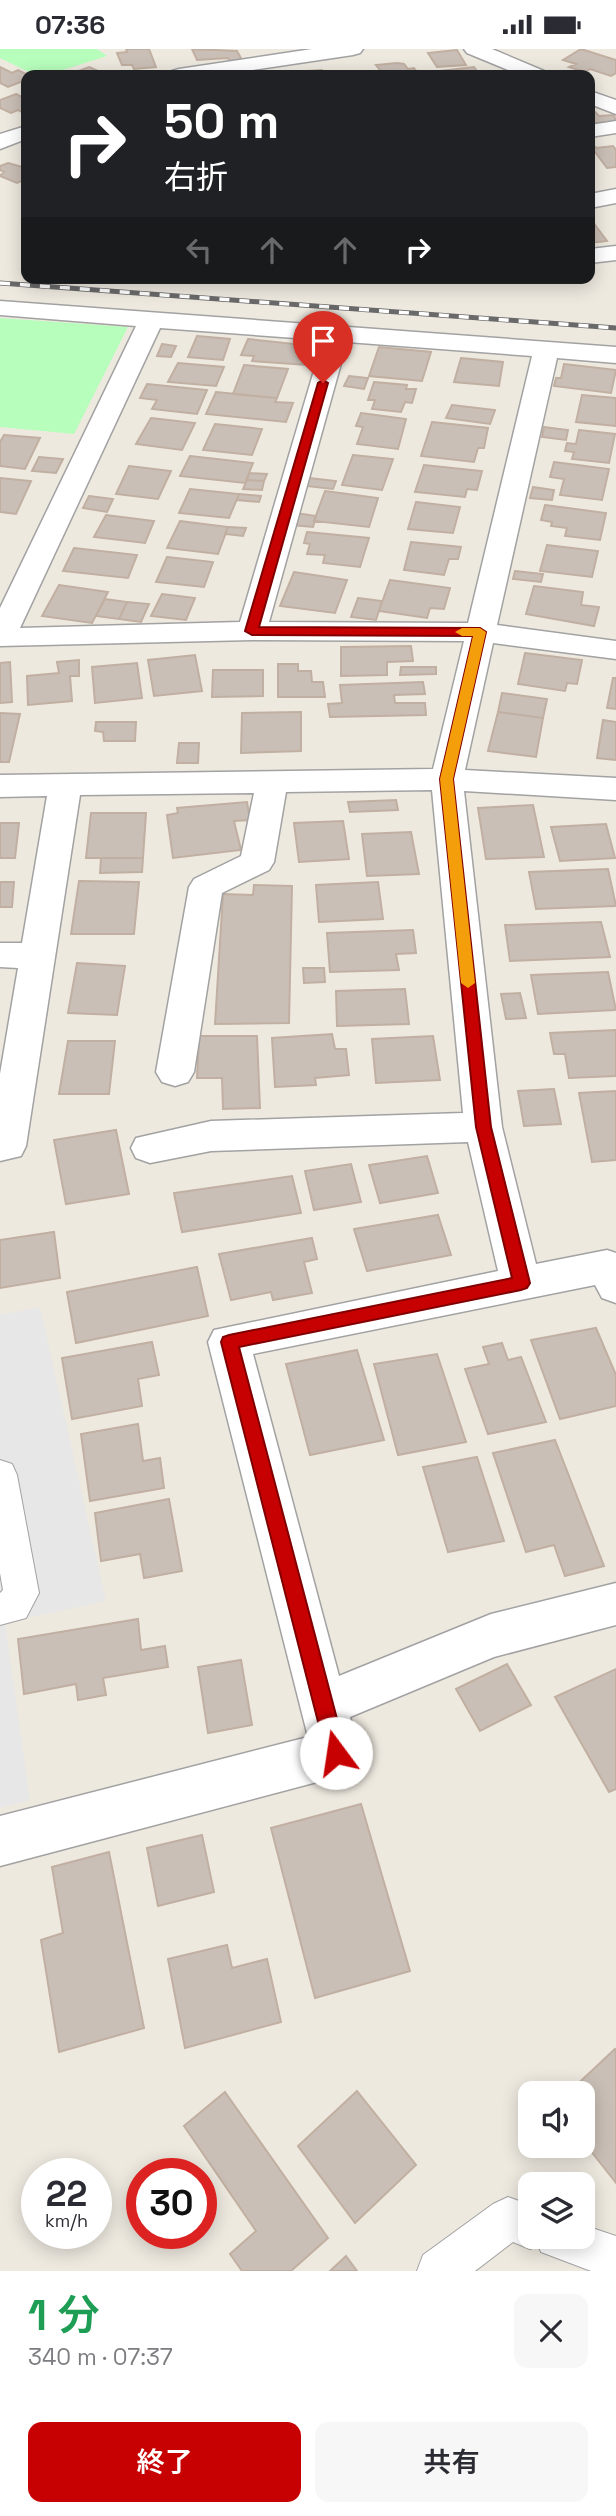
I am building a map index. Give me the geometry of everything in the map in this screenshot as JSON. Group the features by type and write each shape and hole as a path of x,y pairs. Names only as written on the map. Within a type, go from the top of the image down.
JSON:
{"street":[{"path":"177,69 353,49"},
{"path":"474,49 525,70"},
{"path":"330,53 339,70"},
{"path":"595,99 616,108"},
{"path":"595,130 616,127"},
{"path":"0,142 21,134"},
{"path":"595,200 616,196"},
{"path":"595,255 616,253"},
{"path":"0,308 616,355"},
{"path":"151,320 1,637 252,631 480,632 616,650"},
{"path":"252,631 337,334"},
{"path":"521,1283 483,1127 447,779 546,349"},
{"path":"0,786 447,779 616,789"},
{"path":"175,1072 205,887 257,862 272,782"},
{"path":"0,1146 7,1146 65,785"},
{"path":"0,955 38,956"},
{"path":"150,1148 211,1136 483,1127"},
{"path":"0,1841 336,1753 229,1342 607,1266 616,1286"},
{"path":"324,1705 491,1636 616,1605"}],"lane":[{"path":"0,1475 21,1593 13,1606 0,1609"},
{"path":"439,2271 508,2219 518,2223"},
{"path":"590,2249 616,2258"}],"green space":[{"path":"0,49 97,49 107,56 63,70 25,70 0,58"},
{"path":"0,318 128,327 74,434 0,427"}],"shaded area":[{"path":"40,1307 106,1601 5,1623 30,1800 0,1808 0,1315"}],"building":[{"path":"126,49 149,49 156,67 134,69 132,65 122,65 117,53 127,52"},
{"path":"192,49 237,51 242,60 197,60"},
{"path":"581,49 616,60 616,73 611,76 590,69 579,70 569,67 576,64 563,60"},
{"path":"457,50 466,65 437,67 428,53"},
{"path":"397,63 415,70 380,70 376,65"},
{"path":"0,67 12,73 21,72 21,82 8,87 0,83"},
{"path":"474,67 476,70 448,70"},
{"path":"16,94 21,96 21,112 11,113 0,108 0,100"},
{"path":"595,112 599,116 614,115 616,122 595,123"},
{"path":"613,146 616,150 616,167 607,168 595,152 595,147"},
{"path":"8,163 21,167 21,181 17,183 0,176 4,172 0,170 0,166"},
{"path":"595,225 607,241 595,242"},
{"path":"197,336 230,339 223,360 188,357"},
{"path":"248,339 314,346 307,365 252,361 254,356 241,355"},
{"path":"162,344 176,346 171,357 157,356"},
{"path":"379,347 431,352 422,381 369,376"},
{"path":"461,358 503,362 499,386 454,382"},
{"path":"178,363 224,367 216,386 168,382"},
{"path":"564,364 616,370 611,393 554,386 556,378 561,378"},
{"path":"244,365 288,369 277,398 233,394"},
{"path":"349,376 368,378 364,389 344,386"},
{"path":"374,382 407,385 406,389 416,389 412,403 405,402 401,412 372,409 375,400 368,400"},
{"path":"147,384 207,390 197,414 152,409 157,400 140,398"},
{"path":"216,392 277,398 275,402 293,403 286,422 206,414"},
{"path":"582,395 616,398 616,426 576,422"},
{"path":"452,405 495,410 490,424 446,418"},
{"path":"361,413 406,419 398,449 357,444 363,427 356,426"},
{"path":"151,418 195,423 182,450 136,444"},
{"path":"432,422 488,428 484,448 478,448 474,462 421,456"},
{"path":"215,424 262,429 252,455 203,450"},
{"path":"544,427 568,430 566,440 542,437"},
{"path":"579,430 615,434 609,463 572,459 574,452 565,451 567,443 576,444"},
{"path":"4,435 40,438 25,469 0,466 0,442"},
{"path":"353,455 393,459 382,490 342,485"},
{"path":"190,456 253,463 245,483 180,476"},
{"path":"39,457 63,459 56,473 32,471"},
{"path":"554,462 609,469 602,500 560,495 564,479 550,477"},
{"path":"424,465 482,471 477,490 467,489 465,497 415,492"},
{"path":"129,466 171,471 158,499 116,494"},
{"path":"249,473 267,474 264,481 247,480"},
{"path":"0,478 31,481 16,514 0,512"},
{"path":"309,478 336,481 333,489 306,486"},
{"path":"247,480 264,481 262,490 243,489"},
{"path":"533,487 554,490 552,500 530,498"},
{"path":"190,489 239,494 229,518 179,513"},
{"path":"325,491 378,498 369,527 314,521"},
{"path":"239,494 261,496 259,502 237,500"},
{"path":"89,496 113,499 107,512 83,508"},
{"path":"416,502 460,507 453,533 408,529"},
{"path":"545,505 606,513 600,540 565,536 567,528 551,526 552,522 541,520"},
{"path":"296,513 316,516 313,527 292,525"},
{"path":"106,515 154,521 145,543 94,537"},
{"path":"180,521 228,527 218,554 167,548"},
{"path":"228,527 246,528 243,536 225,534"},
{"path":"307,532 369,538 360,567 323,563 325,555 307,554 310,544 304,543"},
{"path":"411,542 461,547 458,559 449,559 444,575 404,570"},
{"path":"547,545 598,551 592,577 540,571"},
{"path":"74,548 137,555 128,578 63,571"},
{"path":"167,557 213,562 204,587 156,582"},
{"path":"515,571 543,574 541,582 513,579"},
{"path":"294,572 347,580 335,613 280,606"},
{"path":"390,580 450,588 444,609 430,608 427,618 379,611"},
{"path":"59,585 108,592 92,623 42,616"},
{"path":"534,586 583,592 581,605 599,607 594,626 526,614"},
{"path":"162,594 195,598 186,620 151,616"},
{"path":"358,598 382,601 376,620 351,617"},
{"path":"105,599 127,602 119,619 96,616"},
{"path":"127,602 149,604 141,622 119,619"},
{"path":"411,646 413,661 387,662 387,675 341,676 341,647"},
{"path":"525,653 582,660 577,684 567,683 565,691 518,684"},
{"path":"195,655 202,691 154,696 148,660"},
{"path":"79,660 79,676 70,676 72,701 28,705 27,676 59,673 57,662"},
{"path":"10,662 12,702 0,703 0,663"},
{"path":"137,663 142,698 95,703 92,667"},
{"path":"278,664 298,664 298,671 311,671 312,682 323,682 325,697 278,697"},
{"path":"401,667 436,667 436,674 400,675"},
{"path":"213,670 263,670 263,696 212,697"},
{"path":"613,678 616,678 616,709 607,708"},
{"path":"423,682 425,694 394,695 395,703 425,703 426,715 330,717 328,704 342,703 340,685"},
{"path":"502,693 547,699 543,718 498,712"},
{"path":"301,712 301,751 241,753 242,713"},
{"path":"498,712 543,718 536,757 488,751"},
{"path":"0,713 20,714 9,762 0,762"},
{"path":"603,720 616,722 616,760 597,758"},
{"path":"96,722 136,722 135,741 104,741 103,732 95,731"},
{"path":"179,743 199,743 198,763 177,763"},
{"path":"396,800 398,810 350,812 348,802"},
{"path":"247,802 250,820 234,821 241,850 173,858 167,815 178,813 177,808"},
{"path":"533,805 544,857 486,859 478,808"},
{"path":"91,813 146,813 143,858 86,858"},
{"path":"343,821 349,859 299,862 294,823"},
{"path":"0,823 19,823 15,858 0,858"},
{"path":"606,824 615,858 560,861 551,827"},
{"path":"411,832 419,874 367,876 362,834"},
{"path":"101,858 143,858 142,872 100,873"},
{"path":"608,869 616,906 536,909 529,872"},
{"path":"79,881 139,882 134,934 71,934"},
{"path":"0,882 14,882 12,907 0,907"},
{"path":"378,882 383,919 319,922 316,885"},
{"path":"254,885 292,886 289,1023 215,1024 223,894 253,895"},
{"path":"601,922 610,957 510,961 505,925"},
{"path":"413,930 416,953 396,954 399,970 330,972 327,933"},
{"path":"77,963 125,966 117,1015 68,1013"},
{"path":"303,968 324,968 325,982 304,983"},
{"path":"608,972 616,1010 538,1014 531,975"},
{"path":"405,989 409,1024 337,1026 336,991"},
{"path":"520,993 526,1018 506,1019 501,994"},
{"path":"616,1030 616,1076 569,1078 565,1054 554,1054 550,1033"},
{"path":"332,1034 335,1049 346,1049 349,1075 315,1078 316,1085 275,1087 272,1038"},
{"path":"199,1036 257,1036 260,1108 223,1109 222,1078 197,1078"},
{"path":"433,1036 440,1080 376,1083 372,1039"},
{"path":"68,1041 115,1041 109,1094 59,1094"},
{"path":"554,1089 561,1124 524,1126 518,1091"},
{"path":"616,1091 616,1160 592,1162 579,1093"},
{"path":"116,1130 129,1194 66,1204 54,1140"},
{"path":"427,1156 438,1193 380,1203 369,1165"},
{"path":"351,1164 361,1202 314,1210 305,1171"},
{"path":"292,1176 301,1213 182,1232 174,1193"},
{"path":"438,1215 451,1255 367,1271 354,1229"},
{"path":"54,1232 60,1278 0,1288 0,1240"},
{"path":"312,1238 317,1259 304,1262 312,1293 273,1300 271,1292 231,1300 219,1254"},
{"path":"197,1267 208,1316 76,1343 67,1292"},
{"path":"596,1328 616,1375 616,1406 560,1419 531,1340"},
{"path":"152,1342 159,1375 138,1379 142,1406 72,1419 62,1358"},
{"path":"502,1343 508,1360 521,1357 546,1422 488,1434 465,1369 489,1364 483,1347"},
{"path":"357,1350 384,1440 310,1455 286,1364"},
{"path":"437,1354 466,1442 398,1455 374,1364"},
{"path":"138,1424 143,1461 160,1458 164,1488 90,1501 81,1434"},
{"path":"555,1440 604,1566 565,1576 554,1545 526,1552 493,1453"},
{"path":"477,1457 504,1541 448,1552 423,1467"},
{"path":"169,1499 182,1571 144,1578 140,1554 101,1561 95,1513"},
{"path":"138,1619 141,1650 165,1646 168,1667 103,1678 106,1695 78,1700 76,1684 24,1694 18,1639"},
{"path":"241,1660 252,1725 208,1733 198,1667"},
{"path":"507,1664 531,1705 480,1731 456,1689"},
{"path":"616,1669 616,1789 609,1792 555,1697"},
{"path":"361,1804 410,1971 315,1998 271,1828"},
{"path":"202,1835 214,1892 158,1906 147,1848"},
{"path":"109,1852 144,2028 59,2052 41,1940 63,1933 52,1867"},
{"path":"227,1945 232,1968 267,1959 281,2022 185,2048 168,1959"},
{"path":"616,2050 616,2183 595,2156 595,2081 581,2081"},
{"path":"357,2091 416,2165 355,2223 298,2146"},
{"path":"225,2092 328,2238 291,2271 242,2271 230,2254 256,2231 217,2174 217,2158 206,2158 184,2126"},
{"path":"346,2256 357,2271 330,2271"}],"railway":[{"path":"0,283 616,328"}],"slow traffic":[{"path":"462,632 480,632 447,779 468,983"}],"route":[{"path":"323,383 252,631 480,632 447,779 483,1127 521,1283 229,1342 336,1753"}]}
